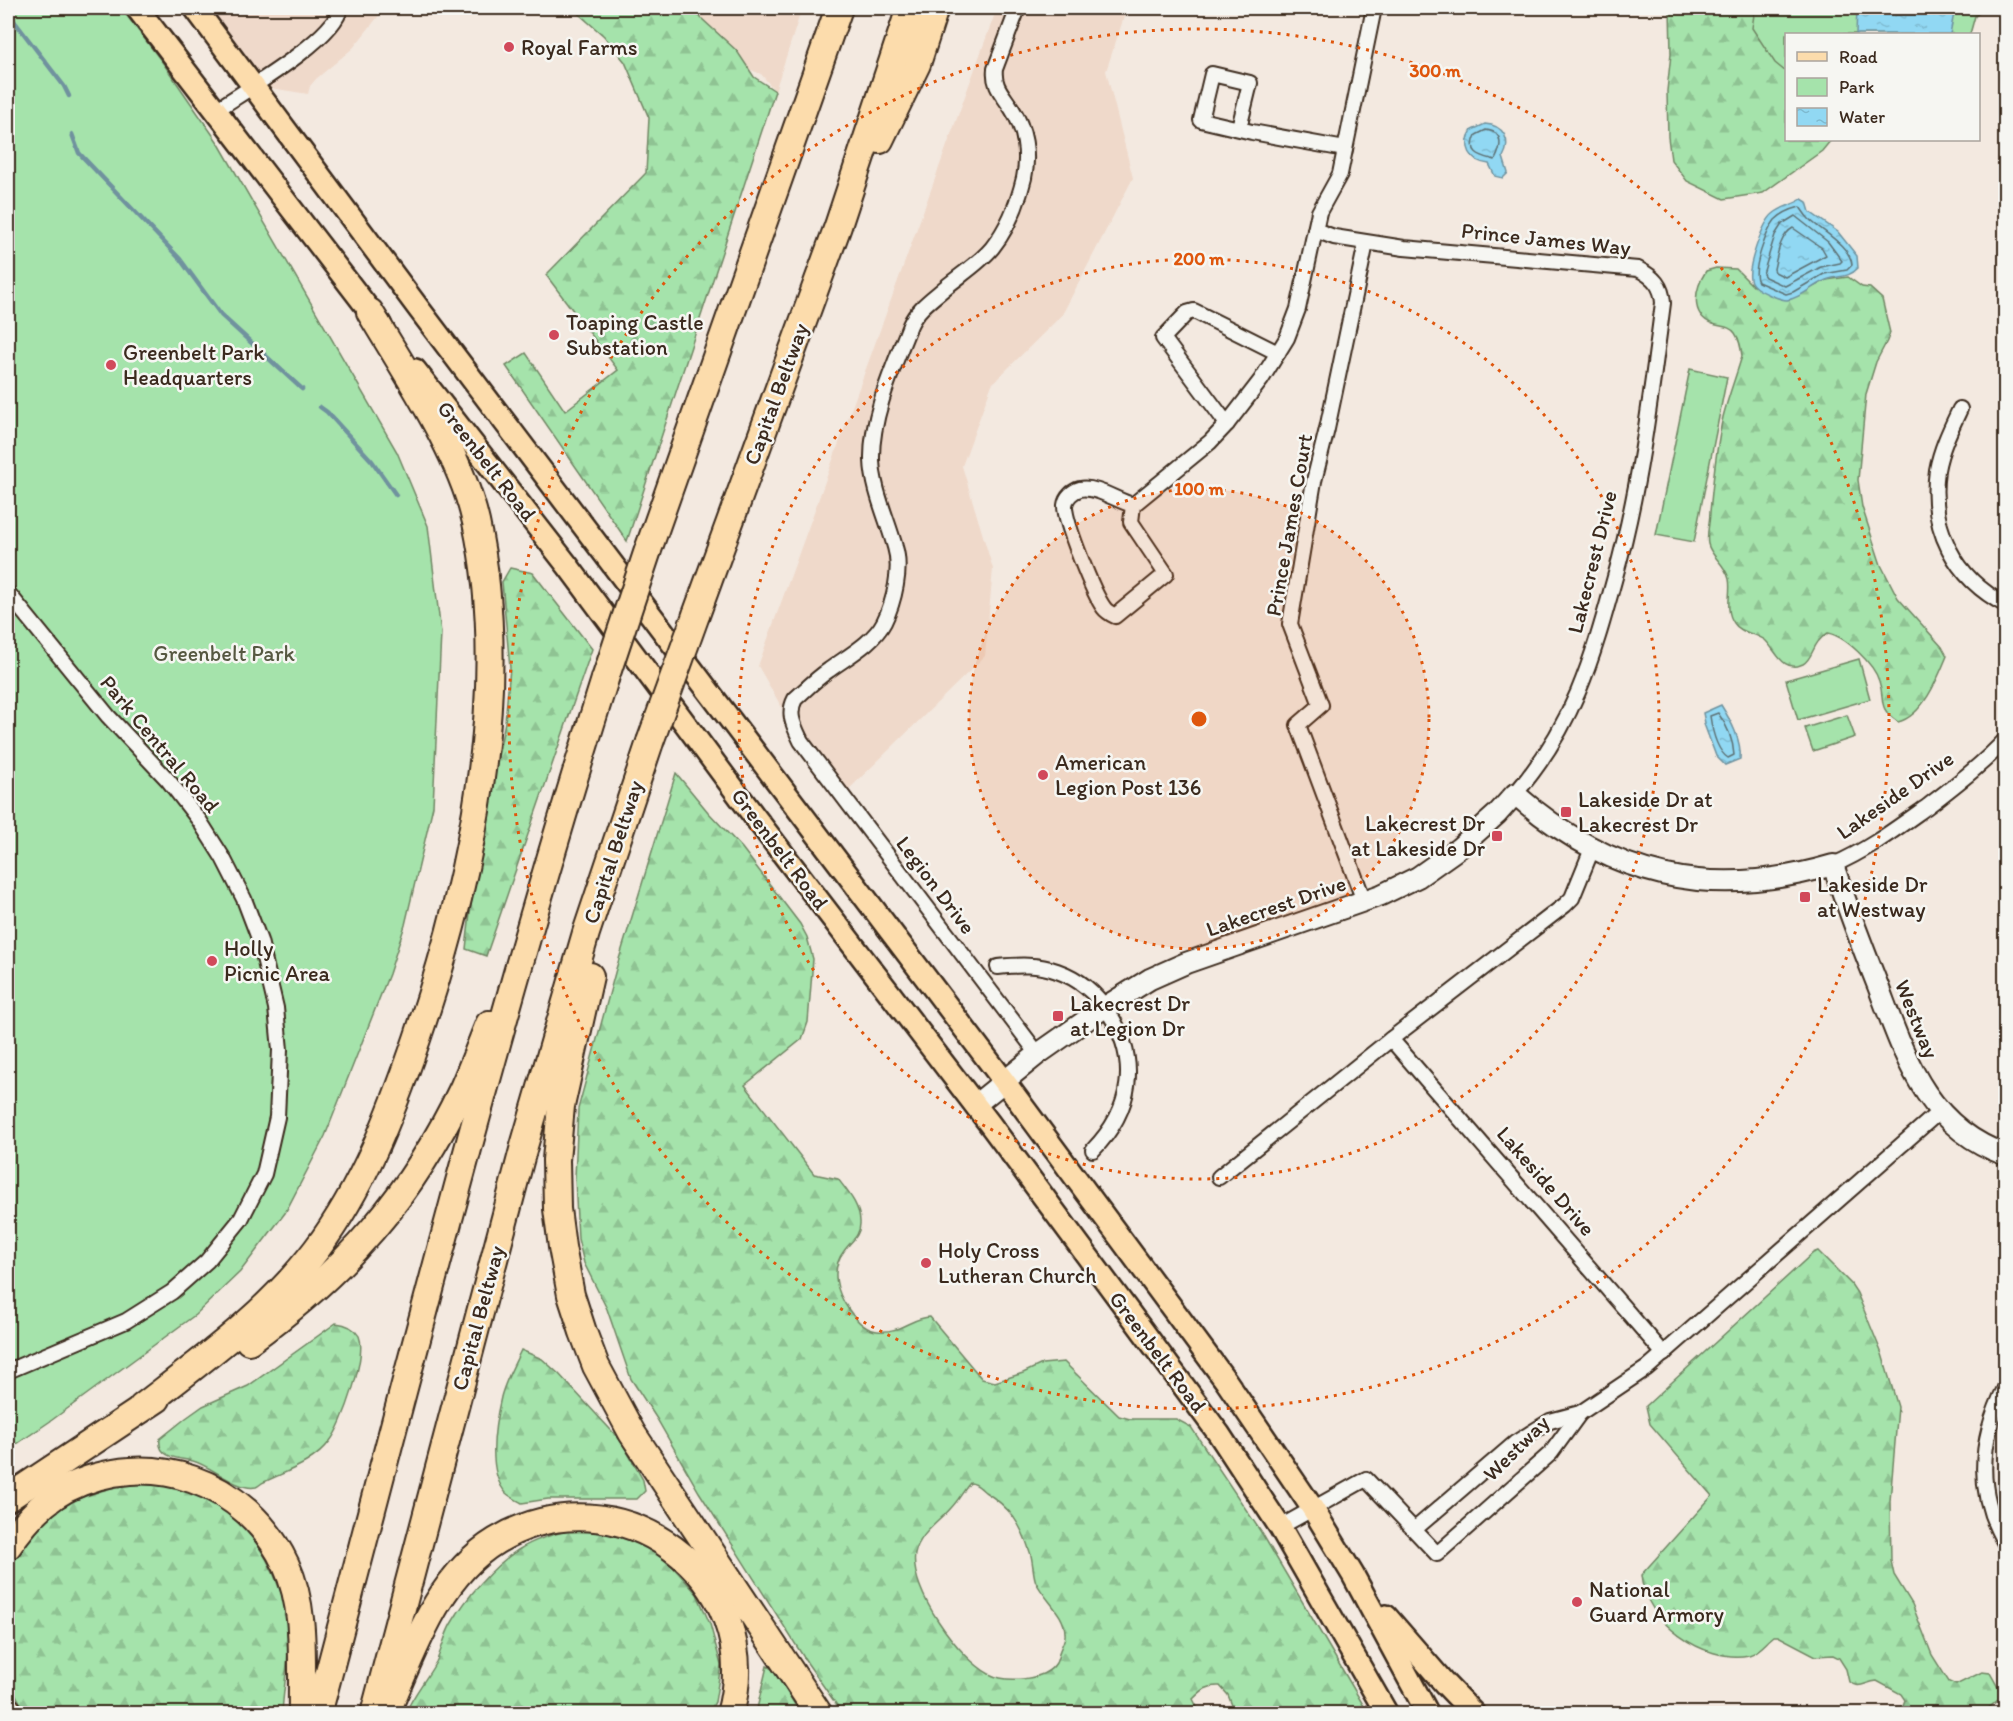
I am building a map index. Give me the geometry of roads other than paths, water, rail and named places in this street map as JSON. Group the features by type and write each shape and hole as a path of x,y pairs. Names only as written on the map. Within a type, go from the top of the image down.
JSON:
{"highway":[{"path":"318,1713 470,1142 535,910 605,679 838,8"},
{"name":"Capital Beltway","path":"374,1713 524,1146 586,933 650,742 838,226 910,8"},
{"path":"838,226 916,64 935,8"},
{"path":"142,1407 227,1342 260,1312 316,1249 342,1210 362,1175 381,1134 409,1063 435,987 462,879 480,781 489,690 490,620 484,567 475,519 462,477 443,437 370,312"},
{"path":"625,816 561,1106 556,1160 557,1209 572,1295 596,1366 632,1433 819,1713"},
{"path":"8,1498 142,1407 233,1352 306,1298 351,1255 398,1200 463,1088 535,910"},
{"path":"8,1546 24,1524 49,1501 65,1490 106,1474 166,1472 211,1486 234,1500 258,1521 287,1566 296,1593 301,1620 302,1713"},
{"path":"385,1713 433,1609 462,1570 495,1542 514,1532 535,1523 583,1516 606,1518 648,1532 683,1556 707,1584 726,1620 732,1642 736,1682 730,1713"}],"main road":[{"name":"Greenbelt Road","path":"137,8 568,566 747,807 975,1105 1219,1434 1280,1527 1388,1713"},
{"name":"Greenbelt Road","path":"195,8 685,661 1004,1081 1226,1381 1313,1509 1353,1575 1428,1713"},
{"path":"1353,1575 1437,1676 1474,1713"}],"street":[{"path":"216,110 323,35 339,15 340,8"},
{"name":"Legion Drive","path":"1018,8 995,69 994,80 996,87 1013,109 1023,131 1026,153 1019,198 1007,225 991,249 925,304 912,319 877,415 872,460 878,493 896,549 895,585 883,623 856,651 795,699 791,707 791,716 801,741 1038,1054"},
{"path":"1133,505 1090,489 1082,489 1069,495 1065,504 1074,541 1099,601 1106,611 1115,616 1166,574 1131,522 1133,505 1210,442 1227,424 1261,380 1278,353 1298,309 1323,204 1335,187 1340,174 1374,8"},
{"path":"1239,129 1250,83 1212,74 1201,120 1239,129 1345,149"},
{"path":"1315,230 1334,237 1366,243"},
{"name":"Prince James Way","path":"1366,243 1638,269 1649,274 1657,282 1663,303"},
{"name":"Prince James Court","path":"1364,901 1298,725 1321,705 1290,624 1314,481 1366,243"},
{"name":"Lakecrest Drive","path":"975,1105 1038,1054 1150,979 1186,963 1381,895 1430,870 1476,833 1515,794 1538,764 1567,718 1586,675 1601,630 1631,510 1663,303"},
{"path":"1227,424 1162,338 1186,313 1194,310 1278,353"},
{"path":"1960,409 1946,440 1938,469 1938,511 1942,534 1959,566 1974,584 1988,596 2006,605"},
{"name":"Park Central Road","path":"8,593 108,716 168,780 199,820 223,858 244,899 260,940 276,1008 280,1050 277,1117 264,1174 241,1219 207,1261 172,1292 126,1321 8,1371"},
{"name":"Lakeside Drive","path":"1515,794 1551,823 1592,849 1622,863 1652,872 1703,880 1755,881 1807,873 1833,865 1859,852 1894,830 1960,781 2006,739"},
{"path":"1219,1177 1391,1039 1568,903 1592,849"},
{"name":"Westway","path":"1833,865 1905,1057 1917,1082 1940,1111 1969,1136 2006,1155"},
{"path":"998,967 1027,965 1057,971 1085,985 1105,1007 1120,1031 1129,1070 1125,1097 1112,1129 1093,1150"},
{"name":"Lakeside Drive","path":"1391,1039 1664,1354"},
{"path":"1580,1413 1664,1354 1940,1111"},
{"path":"2006,1386 1993,1416 1984,1460 1985,1490 1989,1508 1997,1530 2006,1545"},
{"name":"Westway","path":"1580,1413 1551,1453 1437,1554 1415,1529 1515,1443 1550,1421 1580,1413"},
{"path":"1280,1527 1366,1479 1415,1529"}],"water":[{"path":"1857,8 1955,8 1950,33 1856,33"},
{"path":"1485,124 1497,127 1506,140 1506,151 1503,157 1508,173 1503,178 1495,176 1489,164 1482,163 1473,157 1468,147 1472,130"},
{"path":"1802,199 1807,202 1810,212 1838,232 1857,256 1858,268 1850,274 1824,281 1797,297 1783,300 1754,287 1751,282 1750,268 1764,226 1769,219 1780,209"},
{"path":"1721,705 1735,731 1740,752 1740,759 1725,765 1716,756 1704,724 1703,713"}],"waterway":[{"path":"8,13 64,86 69,96"},
{"path":"72,134 79,153 180,259 221,315 302,389"},
{"path":"320,407 372,461 396,495"}],"place":[{"name":"Royal Farms","path":"509,47"},
{"name":"Toaping Castle Substation","path":"554,335"},
{"name":"Greenbelt Park Headquarters","path":"111,365"},
{"name":"American Legion Post 136","path":"1043,775"},
{"name":"Lakeside Dr at Lakecrest Dr","path":"1566,812"},
{"name":"Lakecrest Dr at Lakeside Dr","path":"1497,836"},
{"name":"Lakeside Dr at Westway","path":"1805,897"},
{"name":"Holly Picnic Area","path":"212,961"},
{"name":"Lakecrest Dr at Legion Dr","path":"1058,1016"},
{"name":"Holy Cross Lutheran Church","path":"926,1263"},
{"name":"National Guard Armory","path":"1577,1602"}],"park label":[{"name":"Greenbelt Park","path":"224,653"}]}
